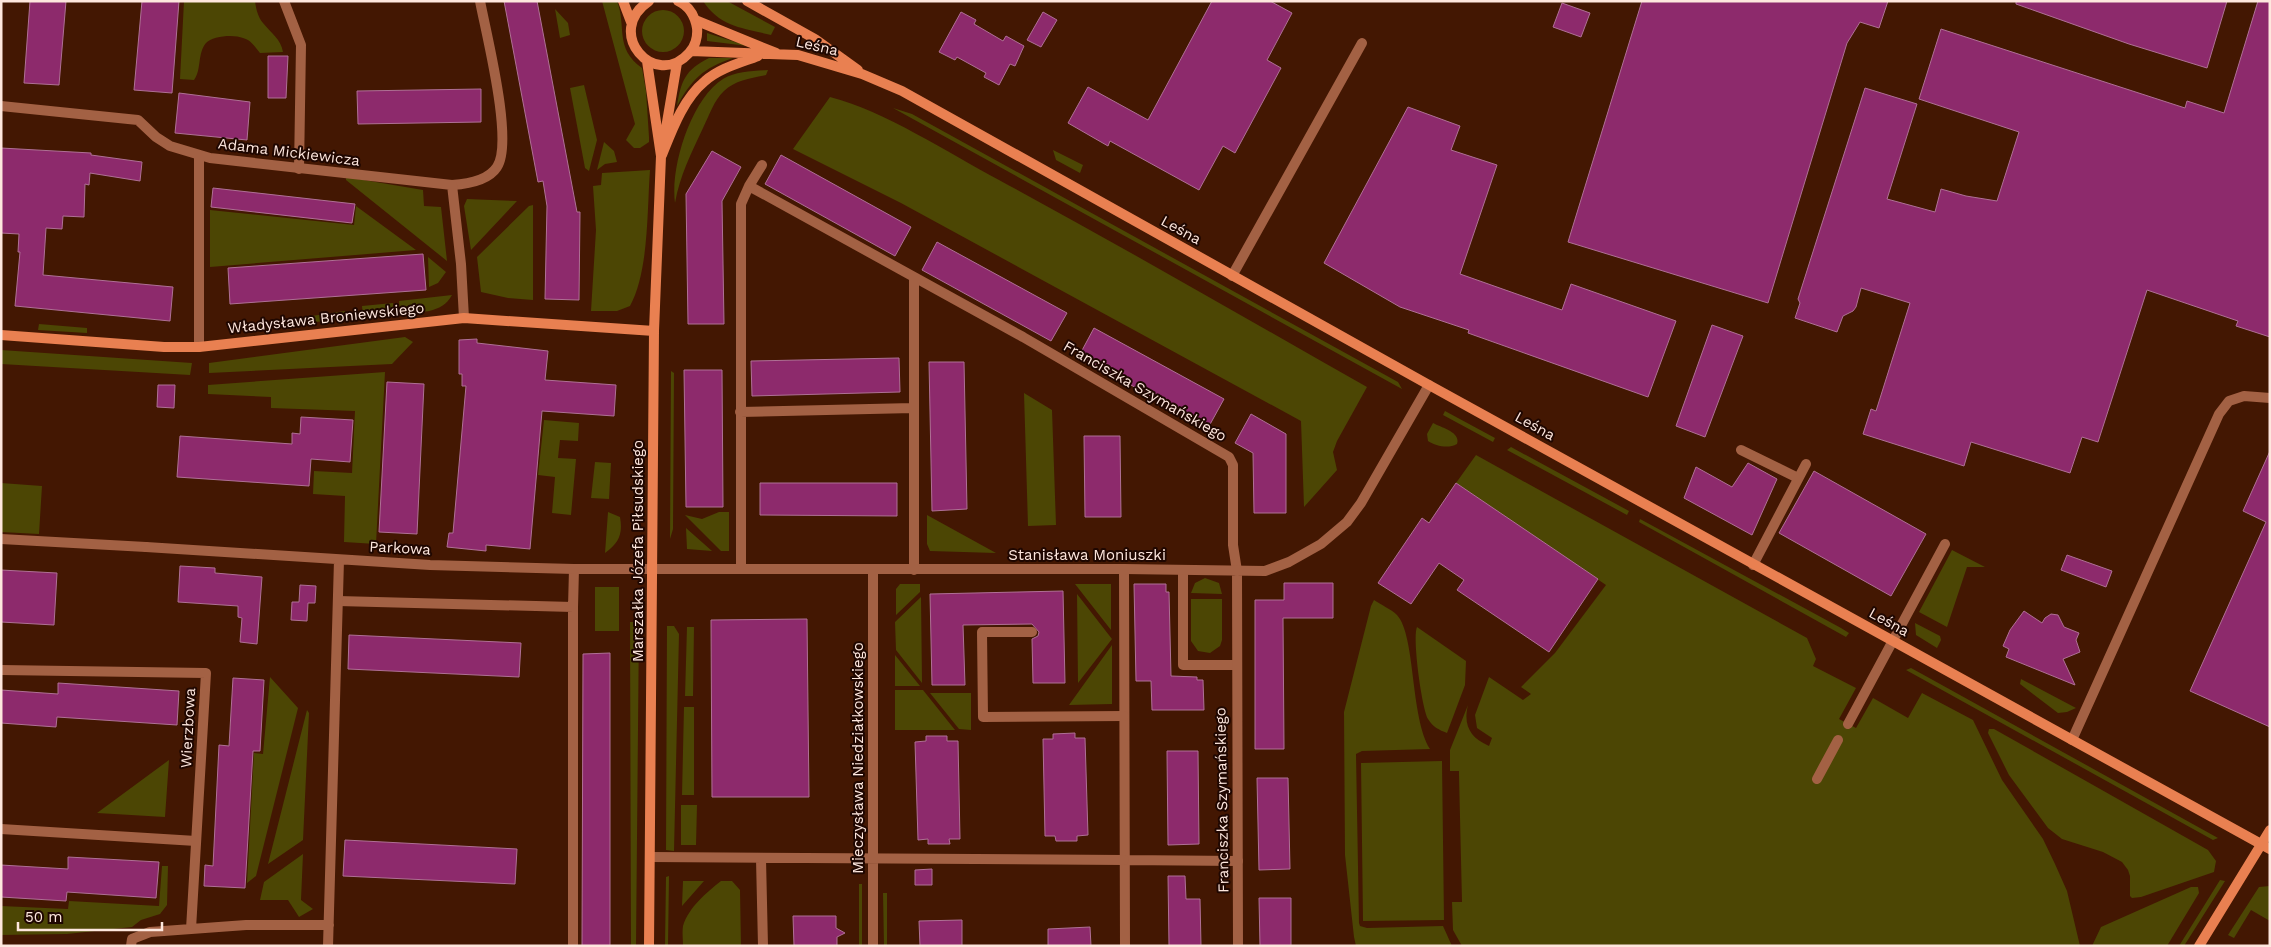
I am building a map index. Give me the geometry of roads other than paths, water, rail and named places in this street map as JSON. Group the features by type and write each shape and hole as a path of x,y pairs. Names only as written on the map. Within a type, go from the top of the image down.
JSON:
{"street":[{"path":"284,1 301,45 299,169"},
{"name":"Adama Mickiewicza","path":"1,106 138,120 156,137 170,146 210,158 452,185 468,184 487,175 497,166 502,151 499,96 480,1"},
{"path":"623,1 631,22 635,49 647,61 664,65 677,63 691,51 697,36 695,20 690,10 678,1"},
{"path":"631,22 640,7 649,1"},
{"path":"747,1 815,39 862,74"},
{"name":"Leśna","path":"695,20 777,53 819,60 862,74 902,92 1753,565 2266,847"},
{"path":"1232,276 1362,43"},
{"name":"Leśna","path":"691,51 777,53"},
{"path":"661,156 676,123 695,91 704,82 734,65 764,54"},
{"name":"Marszałka Józefa Piłsudskiego","path":"647,61 661,156"},
{"name":"Marszałka Józefa Piłsudskiego","path":"649,946 654,331 661,156 677,63"},
{"path":"199,155 199,347"},
{"path":"741,568 741,204 762,165"},
{"path":"452,185 461,264 464,318"},
{"name":"Franciszka Szymańskiego","path":"749,186 1023,337 1229,457 1233,465 1233,545 1237,571 1238,946"},
{"path":"914,278 914,570"},
{"name":"Władysława Broniewskiego","path":"1,335 164,347 199,347 464,318 654,331"},
{"name":"Stanisława Moniuszki","path":"653,570 741,568 1265,571 1278,567 1321,544 1347,522 1361,503 1429,385"},
{"path":"2072,740 2219,414 2229,401 2244,396 2270,398"},
{"path":"740,412 913,408"},
{"path":"1741,450 1798,478"},
{"path":"1753,565 1806,464"},
{"name":"Parkowa","path":"1,539 339,560 574,569 653,570"},
{"path":"1848,724 1945,544"},
{"path":"328,946 339,560"},
{"path":"573,946 574,569"},
{"path":"1124,569 1125,946"},
{"name":"Mieczysława Niedziałkowskiego","path":"873,570 873,946"},
{"path":"1183,570 1183,665 1236,665"},
{"path":"338,601 573,607"},
{"path":"1032,632 982,632 983,718 1124,716"},
{"name":"Wierzbowa","path":"1,670 206,673 191,929"},
{"path":"1817,779 1838,740"},
{"path":"1,829 196,841"},
{"path":"2200,946 2266,847 2270,830"},
{"path":"650,857 1238,861"},
{"path":"761,859 762,946"},
{"path":"131,946 132,939 150,932 246,925 329,925"}]}
